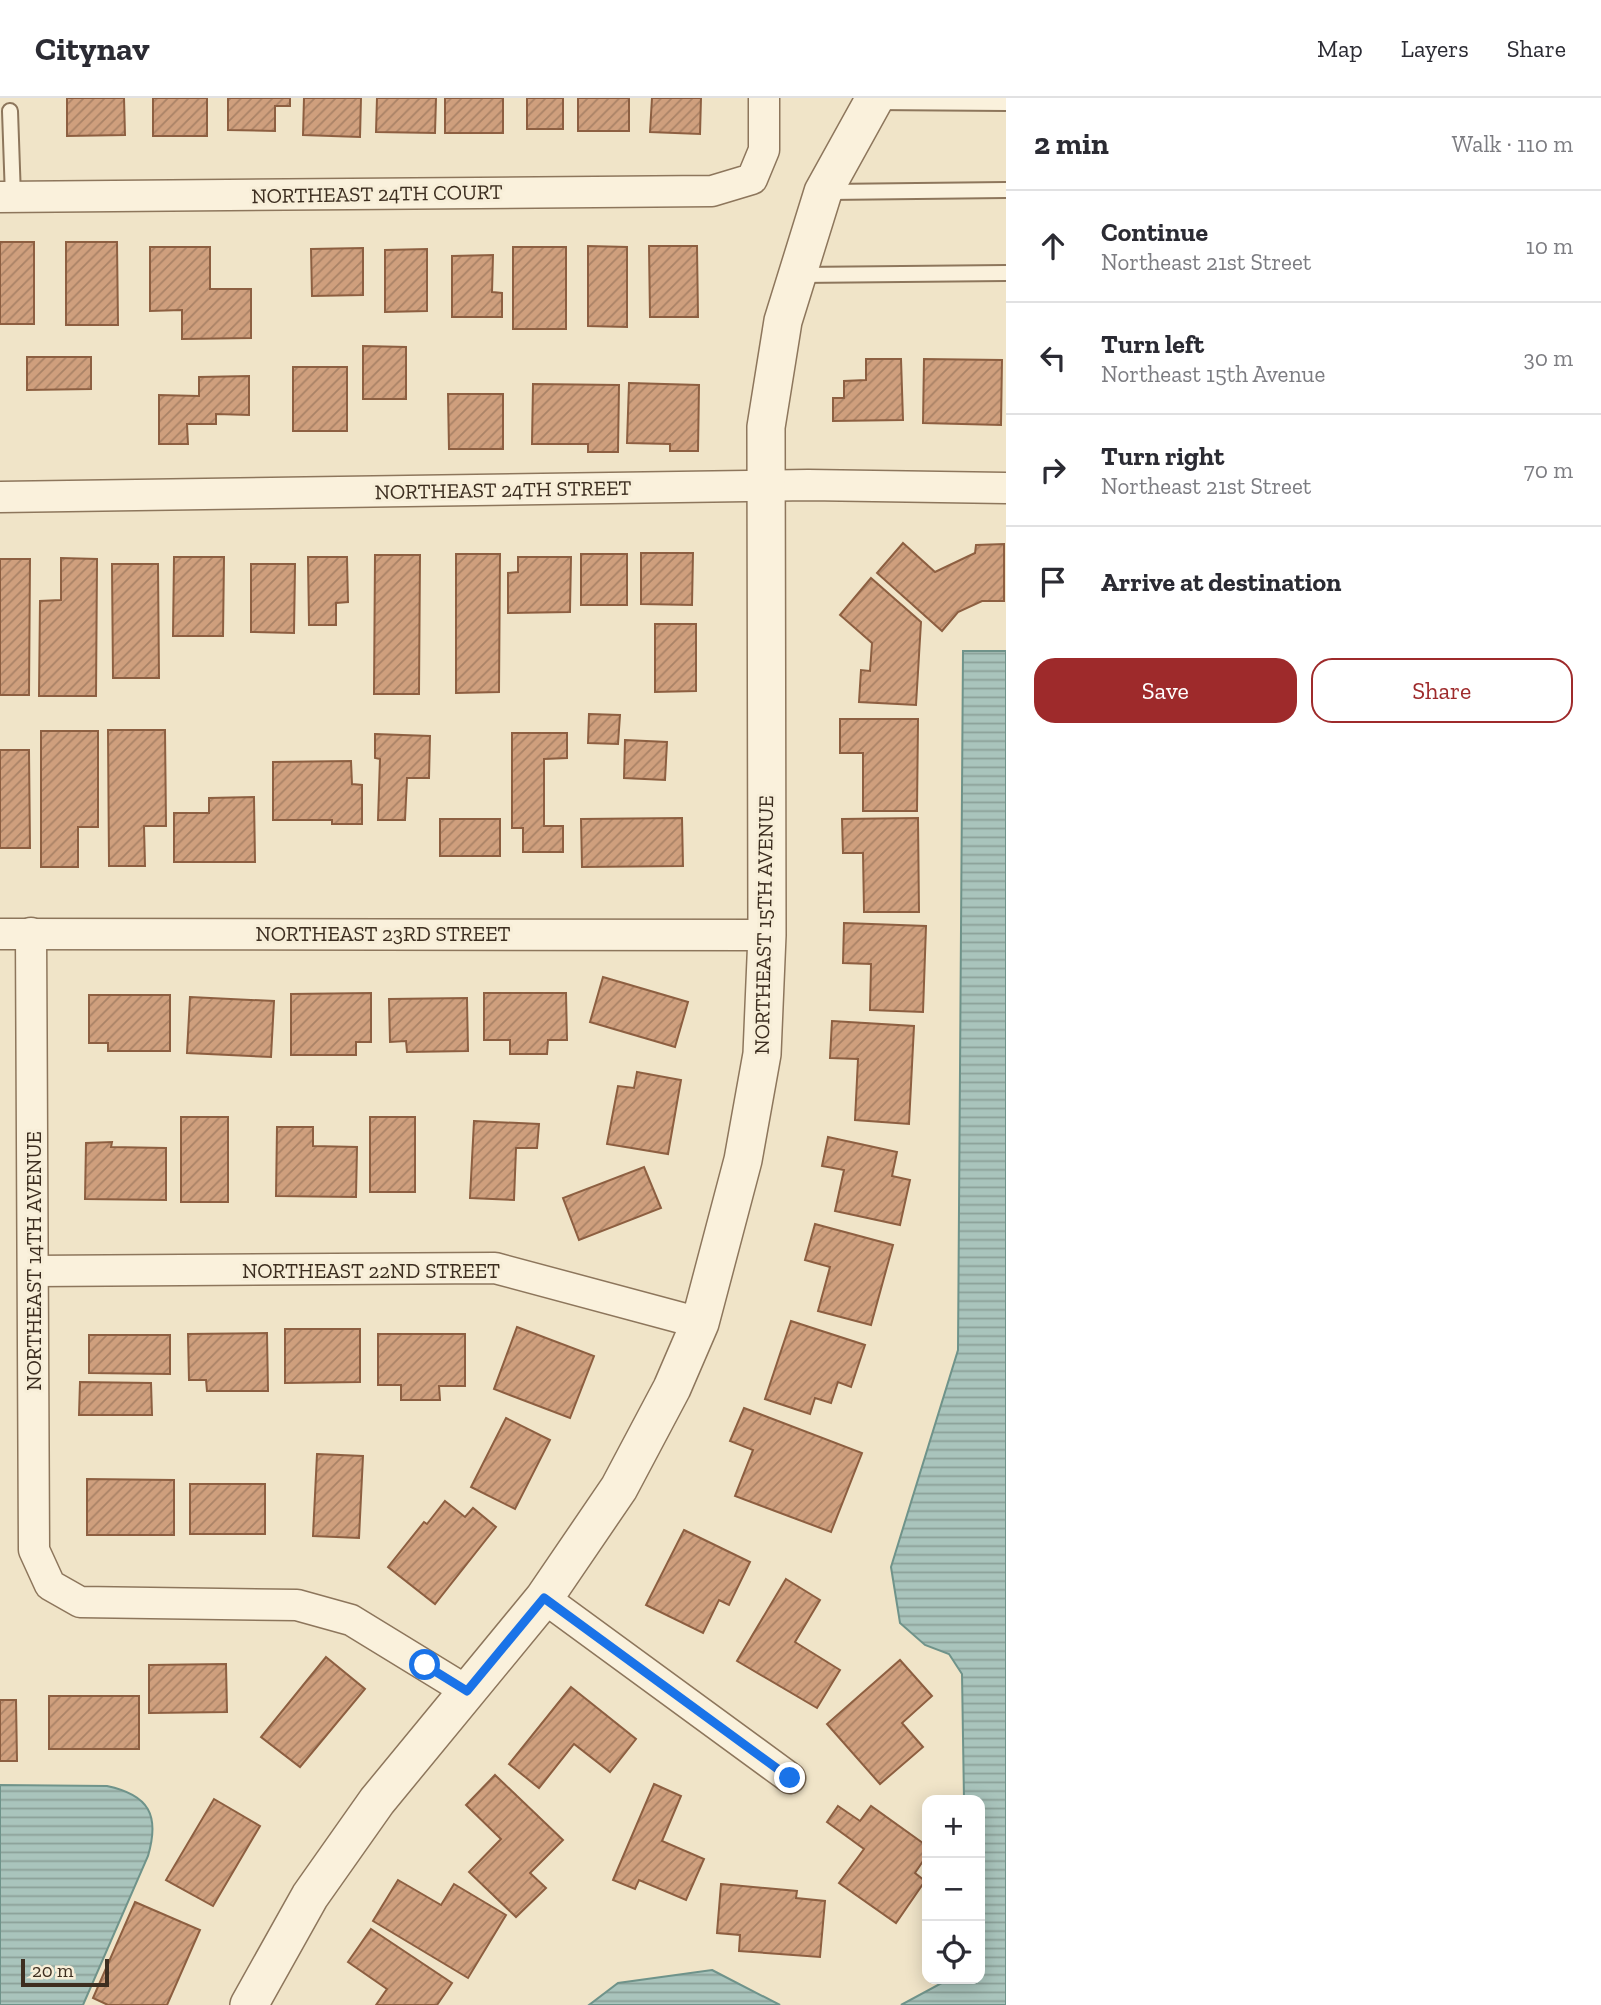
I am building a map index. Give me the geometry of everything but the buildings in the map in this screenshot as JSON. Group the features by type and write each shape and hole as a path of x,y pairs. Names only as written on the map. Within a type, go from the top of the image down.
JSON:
{"street":[{"name":"NORTHEAST 24TH COURT","path":"6,197 712,191 752,178 764,150 764,98"},
{"name":"NORTHEAST 15TH AVENUE","path":"249,2005 310,1896 377,1801 544,1598 619,1488 672,1388 700,1323 743,1160 762,1054 767,934 766,427 783,321 823,192 874,100"},
{"name":"NORTHEAST 24TH STREET","path":"0,497 768,486 1006,488"},
{"name":"NORTHEAST 14TH AVENUE","path":"31,933 34,1550 50,1585 80,1602 297,1605 351,1620 467,1691"},
{"name":"NORTHEAST 23RD STREET","path":"0,934 767,934"},
{"name":"NORTHEAST 22ND STREET","path":"34,1271 495,1268 700,1323"},
{"path":"544,1598 790,1778"}],"lane":[{"path":"874,100 1006,103"},
{"path":"6,197 10,111"},
{"path":"823,192 1006,190"},
{"path":"797,275 1006,274"}],"water":[{"path":"963,651 1006,651 1006,2005 901,2005 940,1984 985,1984 985,1795 964,1795 962,1674 949,1654 925,1645 900,1623 891,1567 958,1350"},
{"path":"0,1785 107,1786 133,1795 148,1809 153,1829 148,1856 83,2005 0,2005"},
{"path":"712,1970 780,2005 589,2005 618,1983"}],"route":[{"path":"425,1665 467,1691 544,1598 790,1778"}]}
